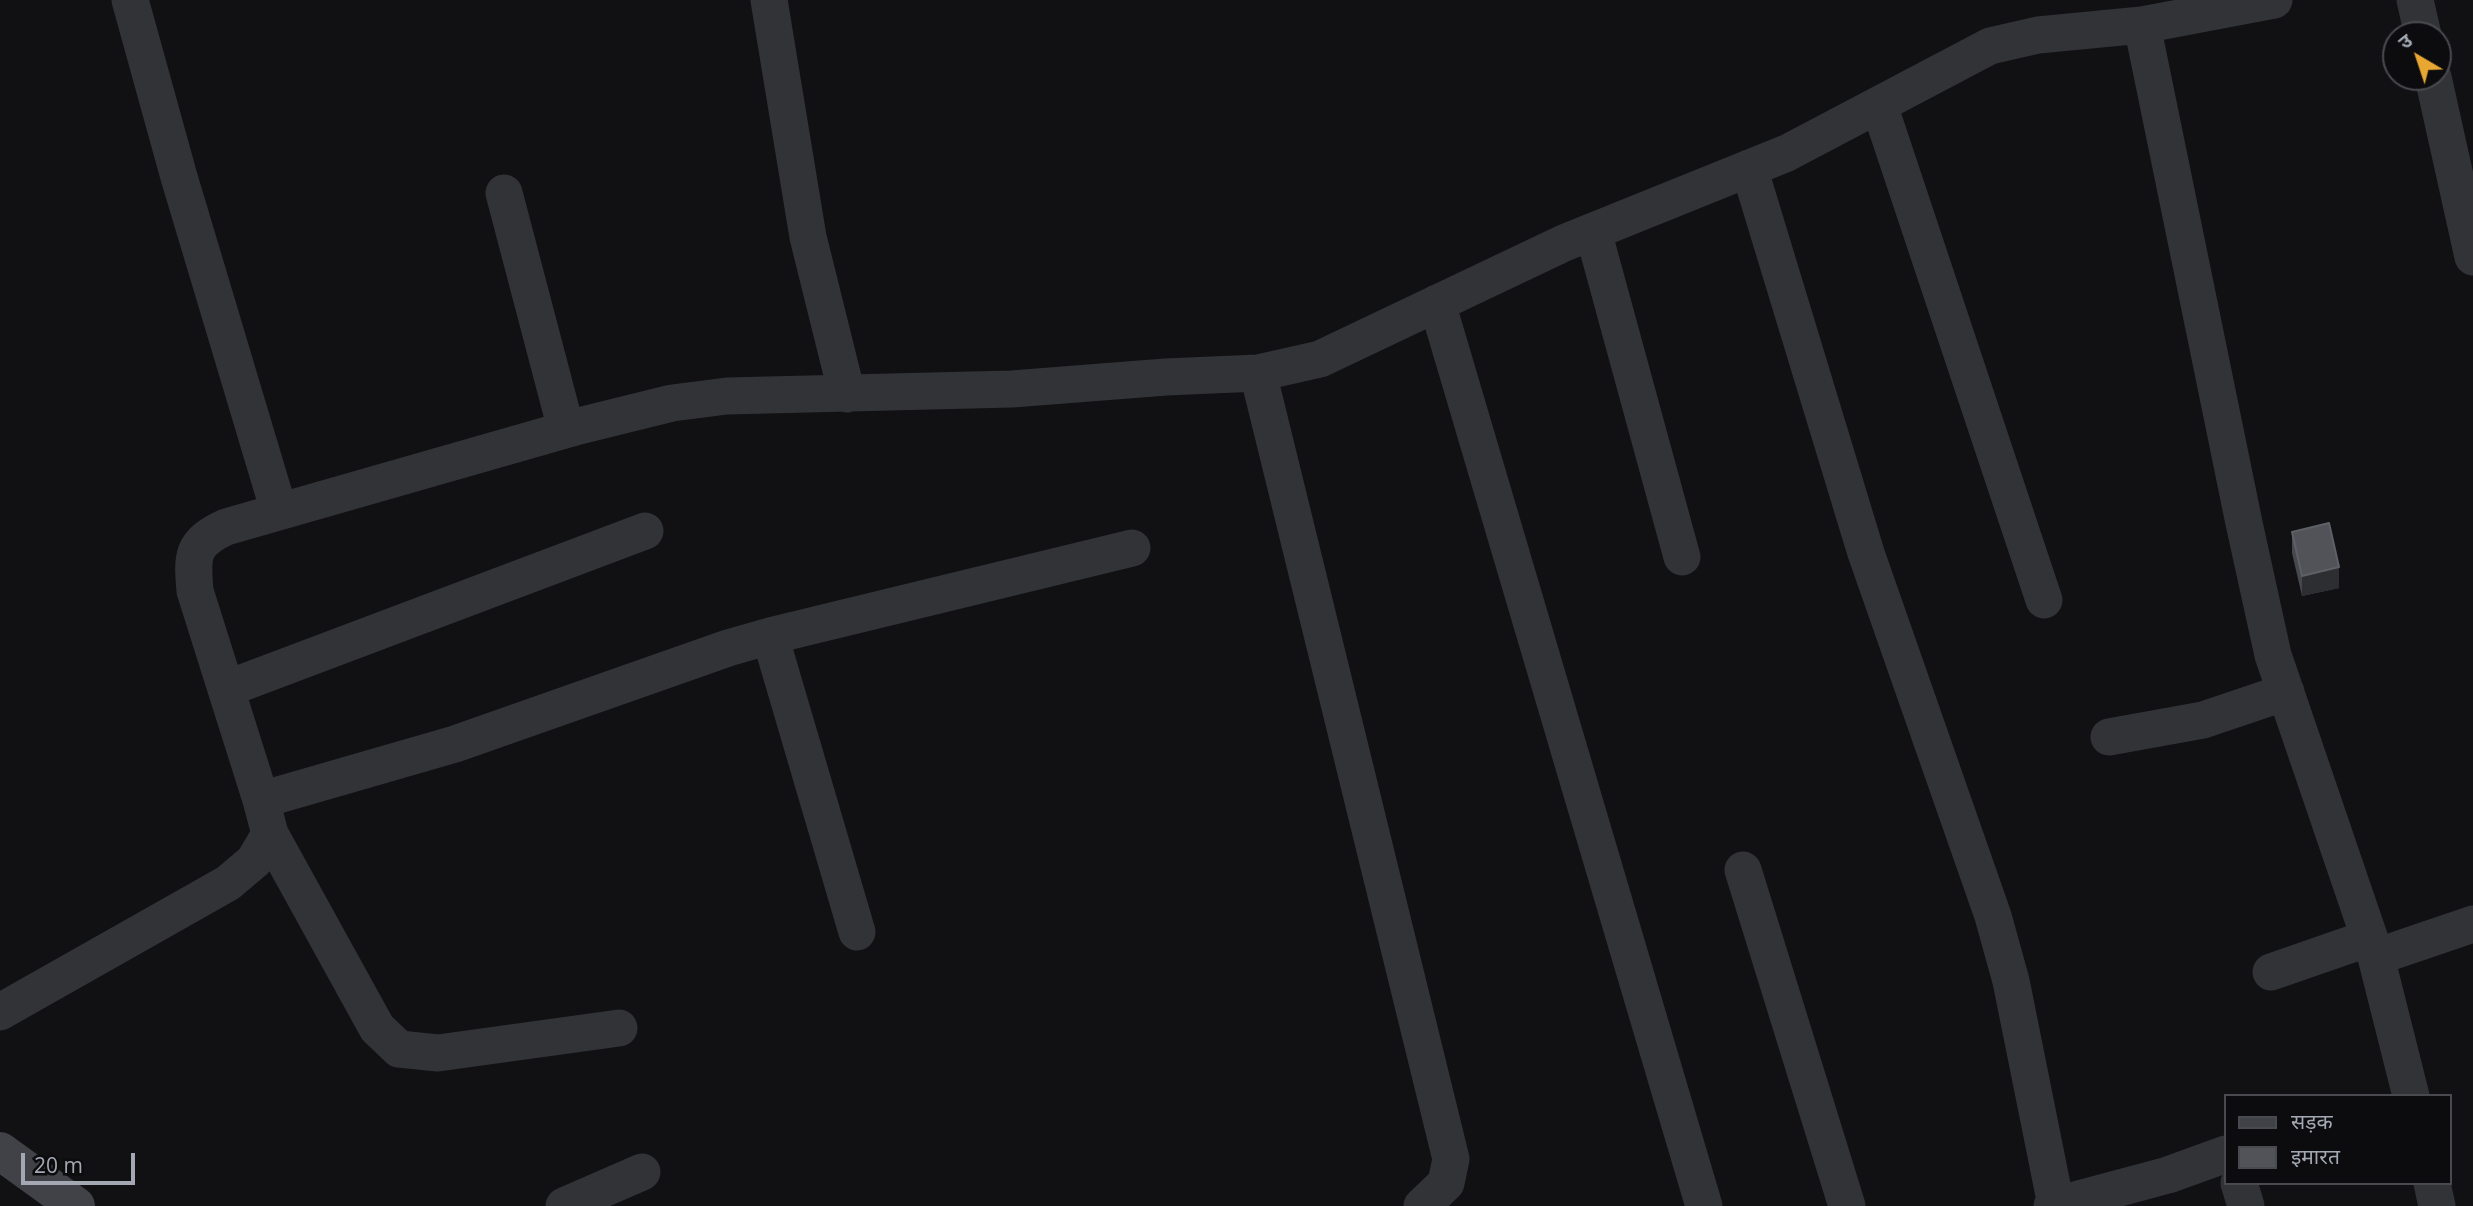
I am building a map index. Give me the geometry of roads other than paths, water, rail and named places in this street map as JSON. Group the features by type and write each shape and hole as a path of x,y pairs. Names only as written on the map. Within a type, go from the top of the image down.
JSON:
{"street":[{"path":"130,0 179,177 279,511"},
{"path":"769,0 808,237 847,394"},
{"path":"619,1028 438,1053 399,1049 377,1028 265,817 195,592 192,561 198,546 208,535 279,511 566,429 672,403 727,396 1012,389 1258,373 1320,359 1593,231 1787,153 1990,46 2038,35 2142,25 2274,0"},
{"path":"2415,0 2420,21"},
{"path":"2142,25 2273,655 2372,947 2406,1094"},
{"path":"2435,91 2473,257"},
{"path":"1879,105 2044,600"},
{"path":"1749,168 1866,553 1993,916 2073,1204 2224,1155"},
{"path":"504,193 566,429"},
{"path":"1593,231 1682,557"},
{"path":"1437,303 1704,1206"},
{"path":"1258,373 1451,1159 1446,1183 1422,1206"},
{"path":"226,689 645,531"},
{"path":"265,817 456,744 728,648 1132,548"},
{"path":"770,636 857,932"},
{"path":"2109,737 2203,720 2286,692"},
{"path":"0,1012 228,883 254,861 265,817"},
{"path":"1743,870 1847,1206"},
{"path":"2271,972 2473,924"},
{"path":"0,1151 76,1206"},
{"path":"564,1206 642,1172"},
{"path":"2240,1185 2246,1206"},
{"path":"2433,1185 2438,1206"}]}
